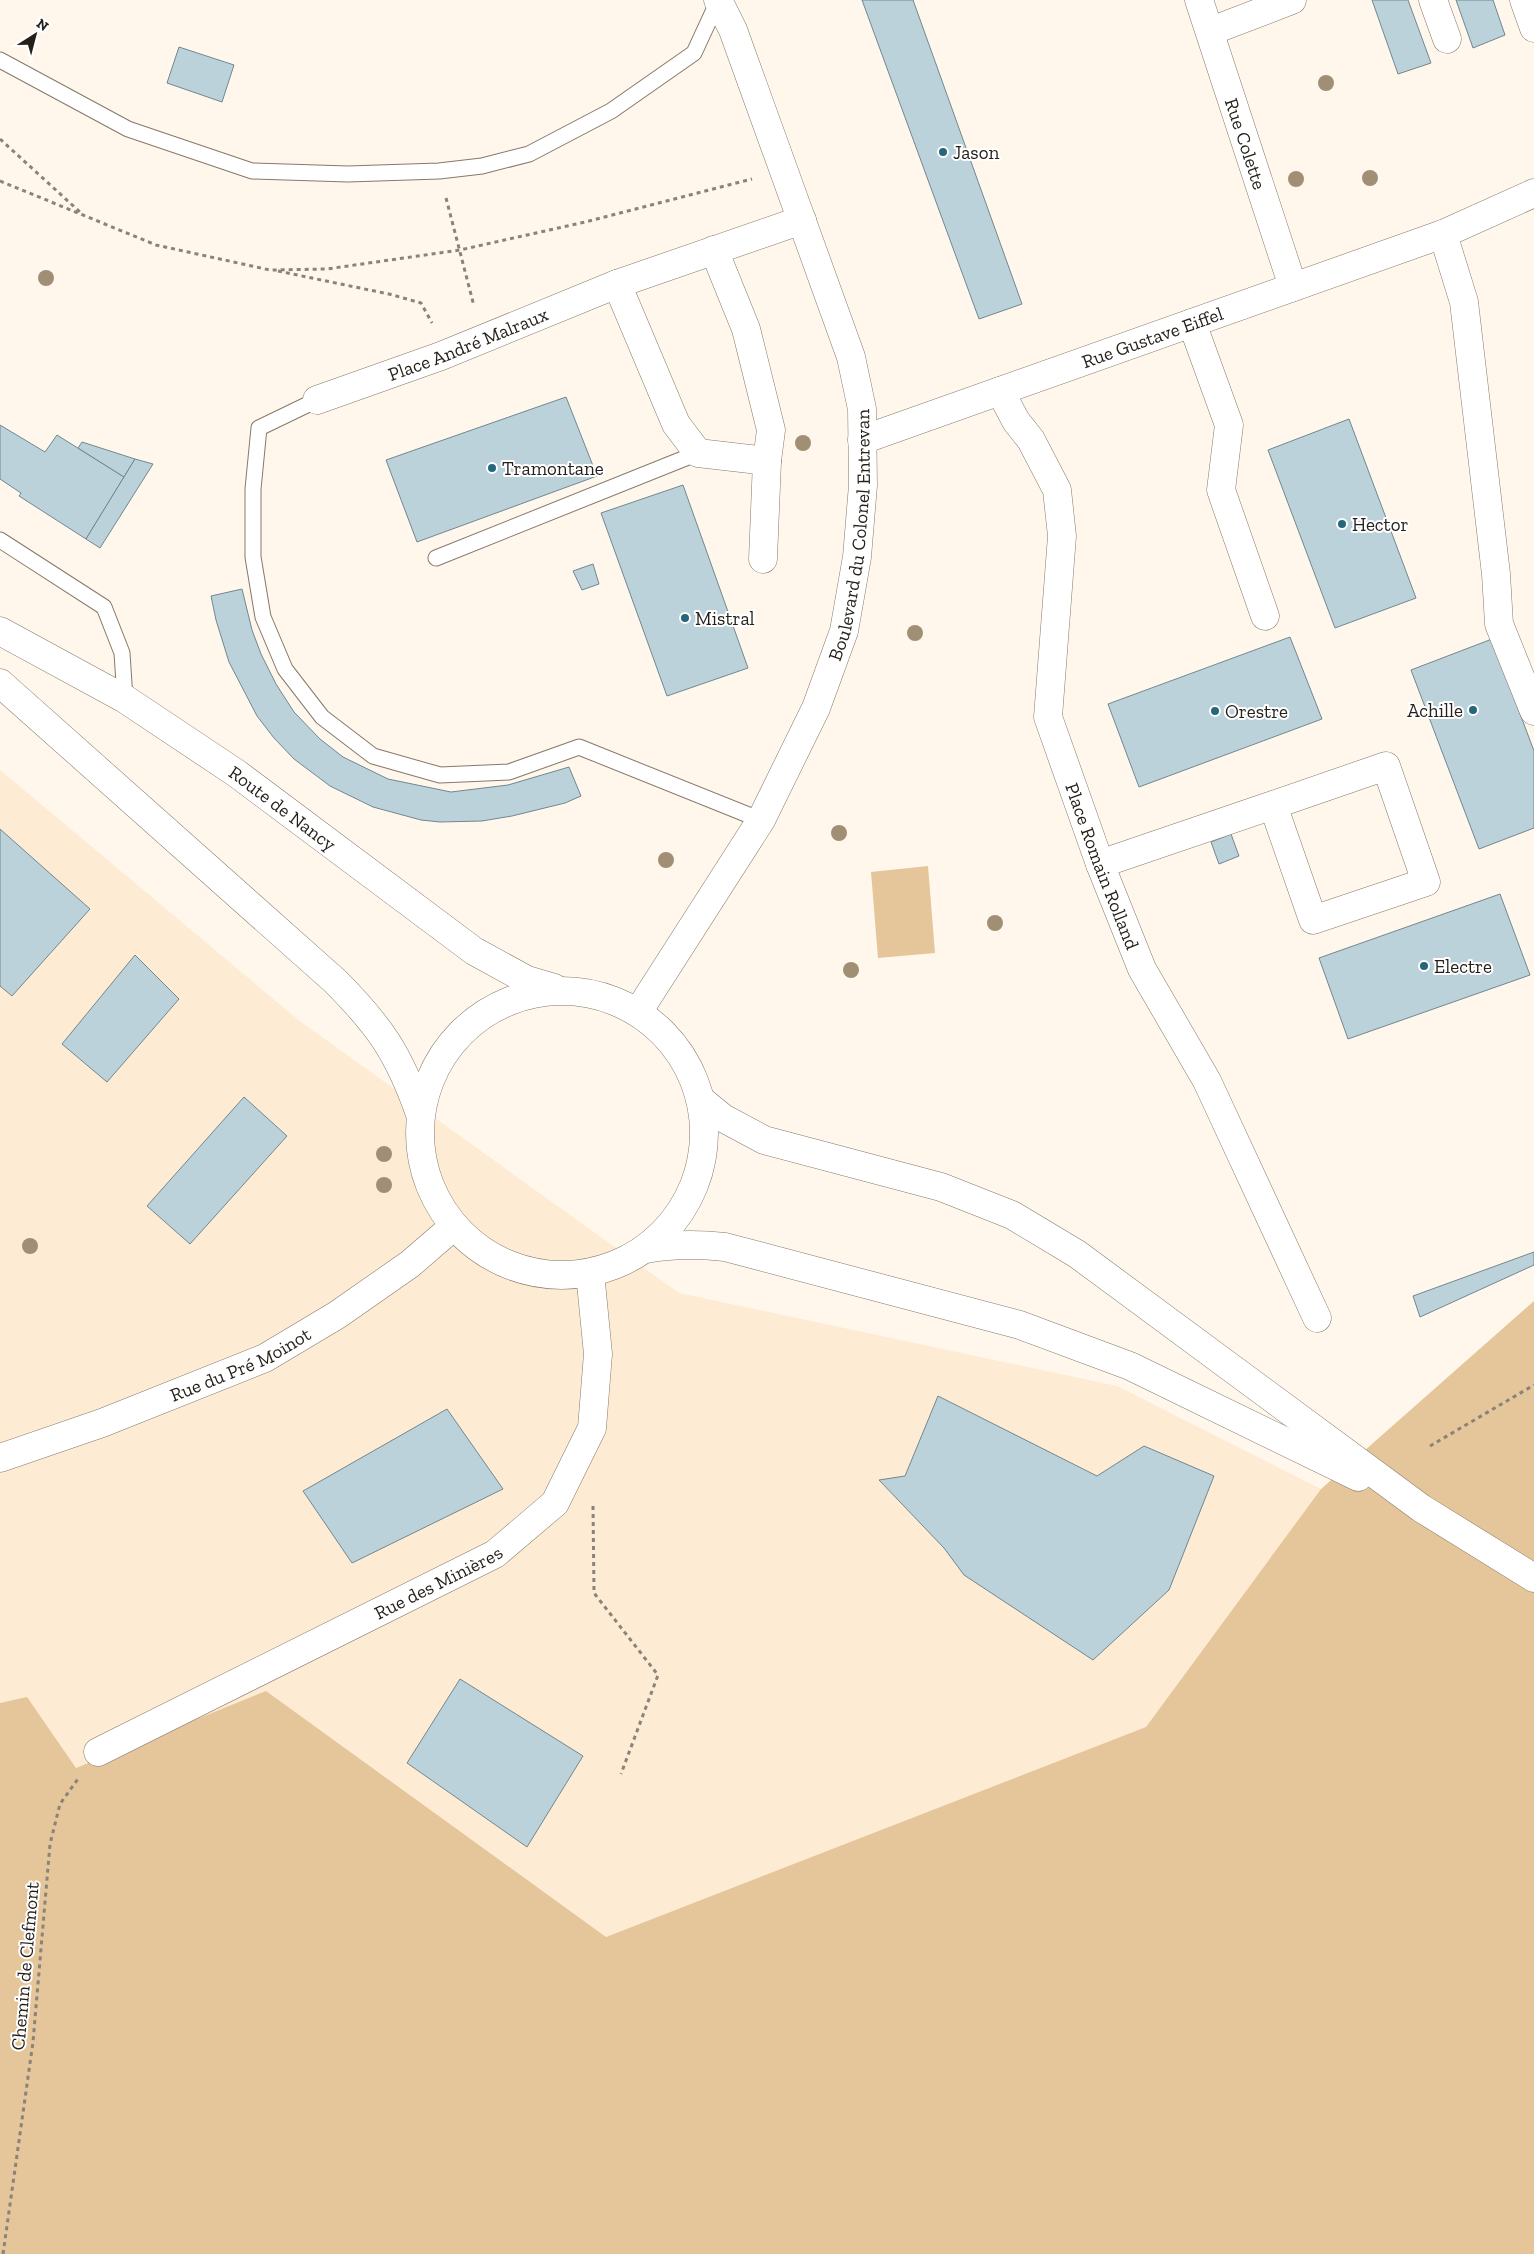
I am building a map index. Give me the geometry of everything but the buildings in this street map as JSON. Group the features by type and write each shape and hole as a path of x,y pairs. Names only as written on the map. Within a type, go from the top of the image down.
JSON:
{"street":[{"name":"Boulevard du Colonel Entrevan","path":"638,1012 761,820 816,708 844,631 857,557 863,485 862,409 851,357 733,30 718,0"},
{"name":"Rue Colette","path":"1200,0 1293,287"},
{"path":"1210,31 1292,0"},
{"path":"1433,0 1447,39"},
{"path":"1524,0 1534,28"},
{"name":"Rue Gustave Eiffel","path":"862,440 1442,234 1534,193"},
{"name":"Place André Malraux","path":"317,400 441,356 617,284 802,220"},
{"path":"1442,234 1464,302 1496,574 1499,624 1534,711"},
{"path":"714,250 746,329 771,430 767,462 763,559"},
{"path":"617,284 676,424 698,453 767,462"},
{"path":"1192,322 1229,425 1221,490 1265,616"},
{"name":"Place Romain Rolland","path":"1000,391 1016,421 1031,440 1057,490 1062,536 1048,717 1100,864 1142,969 1206,1081 1317,1318"},
{"name":"Route de Nancy","path":"0,631 125,699 236,774 474,951 527,980 560,990"},
{"path":"0,682 335,981 360,1006 383,1034 397,1057 420,1114"},
{"path":"1100,864 1386,766 1426,882 1313,920 1273,805"},
{"path":"560,990 588,992 614,1000 638,1012 660,1029 678,1050 692,1074 701,1100 705,1128 703,1156 696,1183 684,1208 667,1230 646,1249 620,1264 590,1273 553,1275 516,1268 482,1251 454,1226 433,1192 421,1154 420,1114 426,1089 436,1066 450,1044 467,1026 488,1011 511,1000 535,993 560,990"},
{"path":"701,1100 723,1118 764,1140 941,1187 1012,1215 1077,1254 1421,1508 1534,1578"},
{"name":"Rue du Pré Moinot","path":"0,1458 102,1423 265,1358 336,1315 410,1264 454,1226"},
{"path":"646,1249 696,1244 725,1247 1020,1325 1130,1366 1421,1508"},
{"name":"Rue des Minières","path":"98,1752 495,1554 555,1503 592,1428 598,1354 590,1273"}],"lane":[{"path":"0,60 128,129 252,170 348,174 439,171 482,166 529,154 611,111 694,53 718,0"},
{"path":"317,400 259,428 253,489 253,556 263,617 285,669 322,717 373,756 440,775 509,772 579,747 761,820"},
{"path":"436,558 698,453"},
{"path":"0,540 104,608 122,653 125,699"}],"path":[{"path":"0,139 84,215"},
{"path":"439,171 474,307"},
{"path":"270,270 327,269 460,250 584,222 784,171"},
{"path":"0,182 156,245 389,294 420,303 436,330 441,356"},
{"path":"1430,1446 1534,1384"},
{"path":"593,1496 594,1593 658,1675 621,1774"},
{"name":"Chemin de Clefmont","path":"3,2254 33,2042 50,1844 60,1804 98,1752"}],"shaded area":[{"path":"0,770 301,1022 679,1293 1117,1386 1321,1489 1146,1727 606,1937 266,1691 76,1768 27,1698 0,1703"},
{"path":"928,866 935,953 878,958 871,872"},
{"path":"1534,1301 1534,2254 0,2254 0,1703 27,1697 76,1768 266,1691 606,1937 1146,1727 1321,1489"}],"place":[{"name":"Jason","path":"943,152"},
{"name":"Tramontane","path":"492,468"},
{"name":"Hector","path":"1342,524"},
{"name":"Mistral","path":"685,618"},
{"name":"Achille","path":"1473,710"},
{"name":"Orestre","path":"1215,711"},
{"name":"Electre","path":"1424,966"}]}
